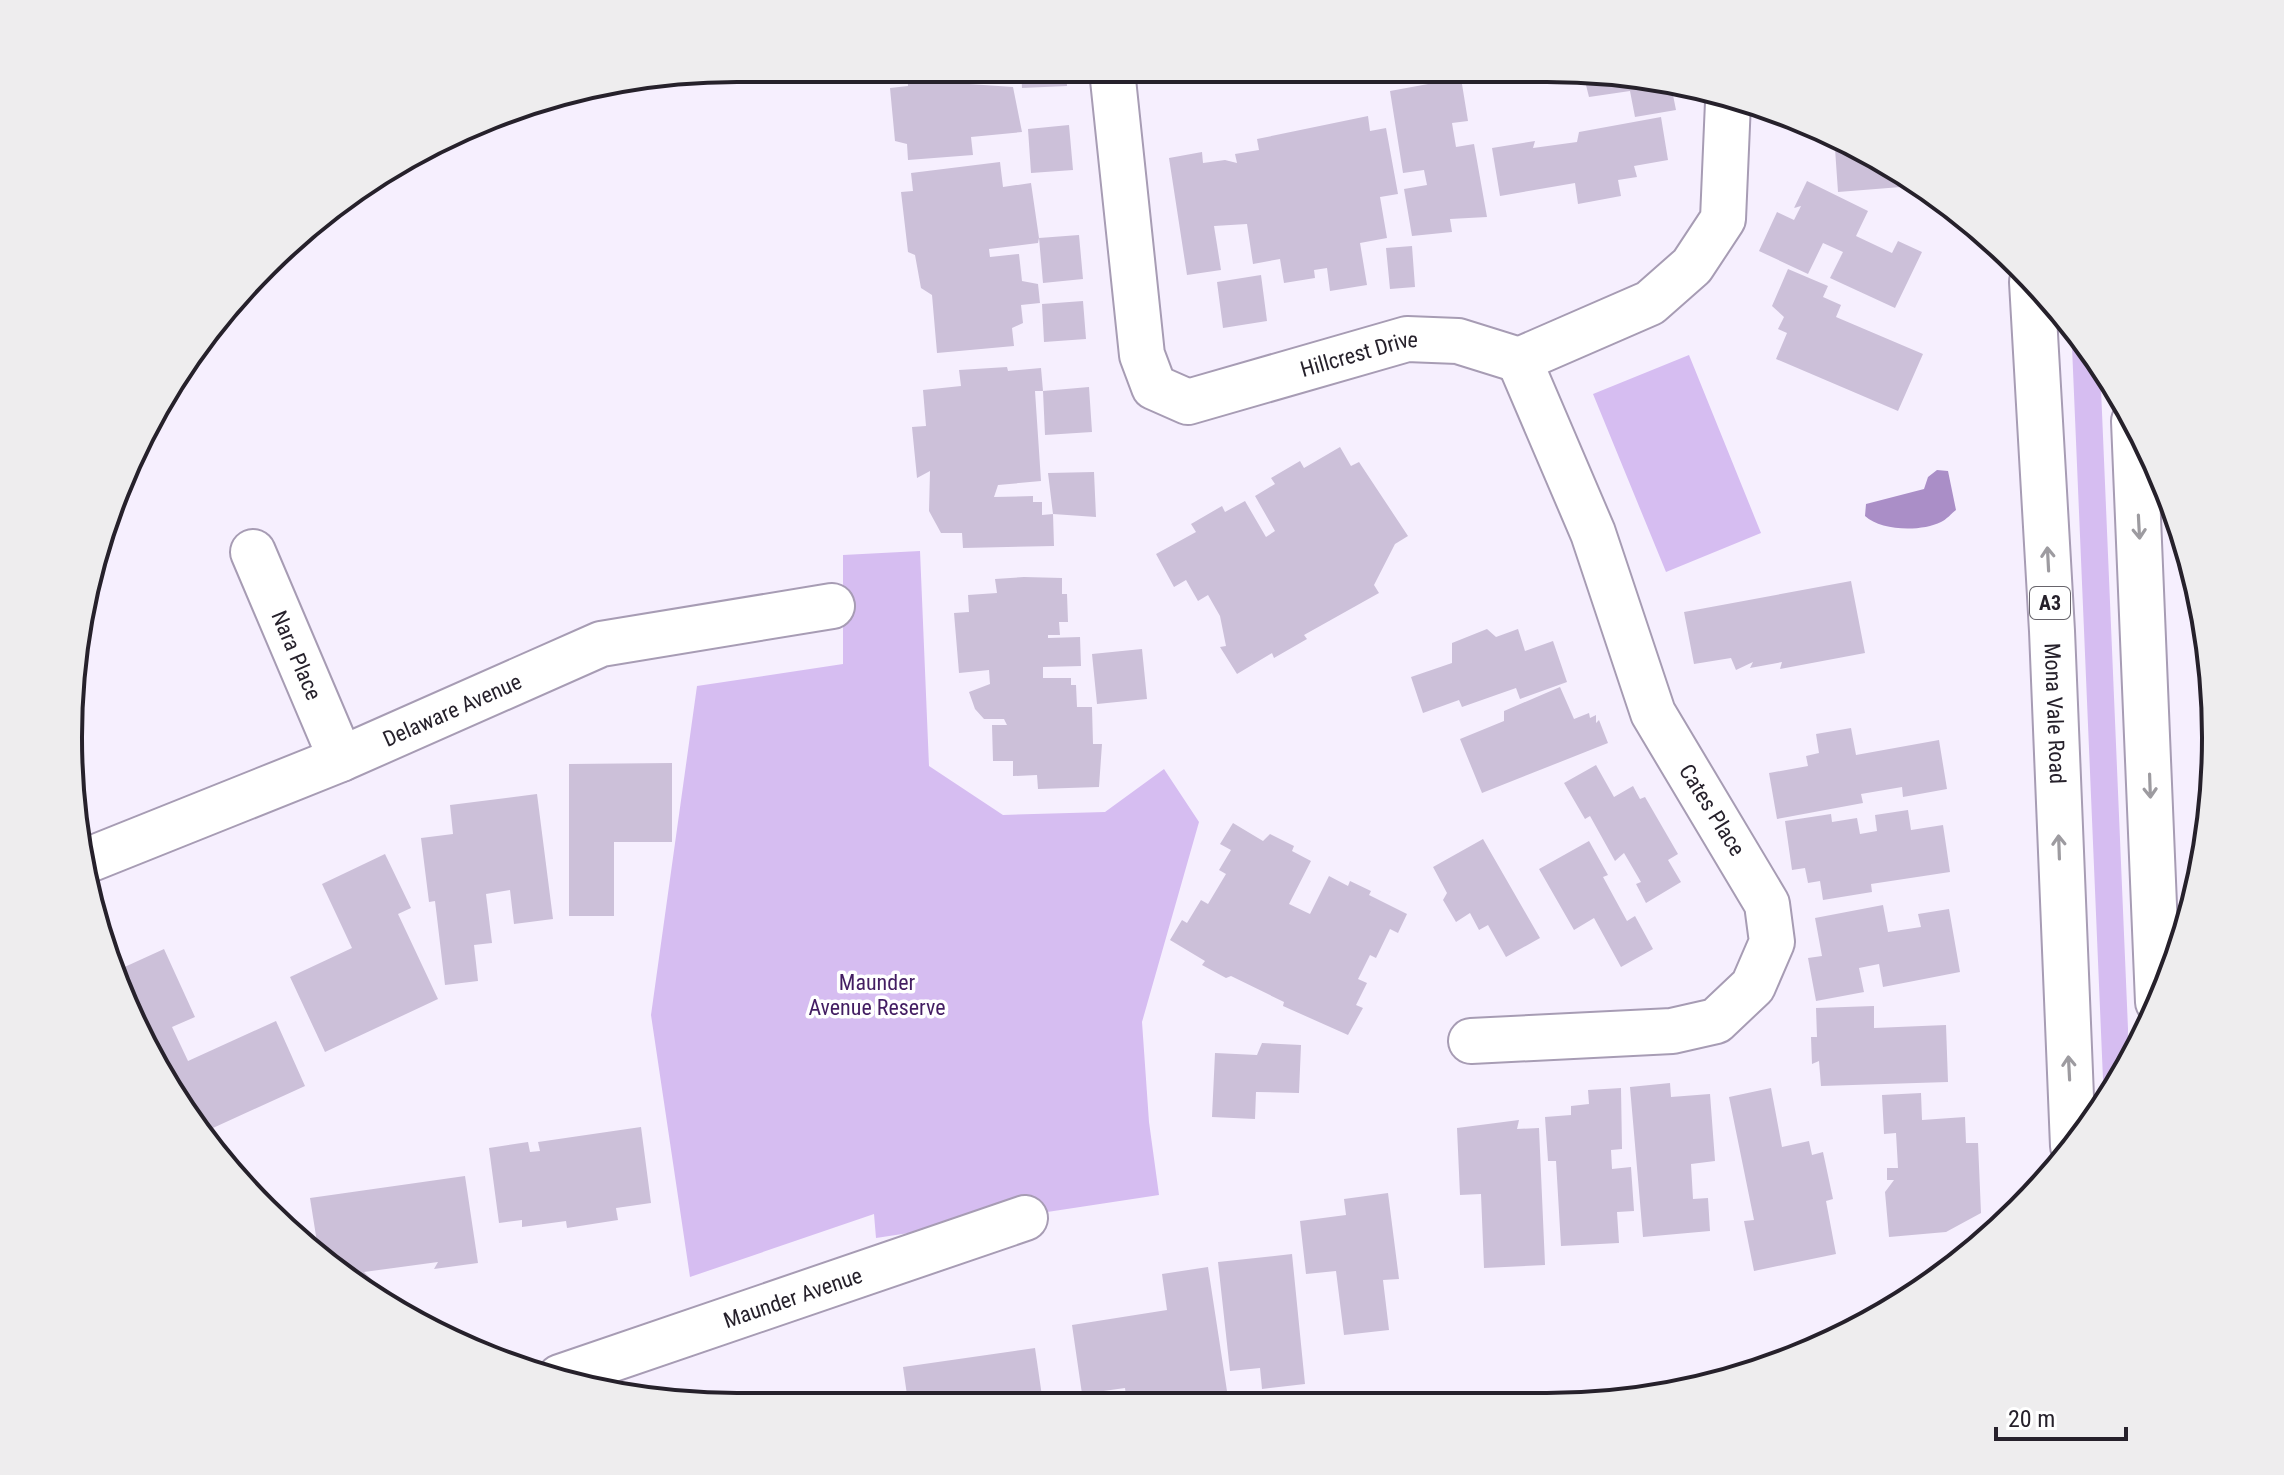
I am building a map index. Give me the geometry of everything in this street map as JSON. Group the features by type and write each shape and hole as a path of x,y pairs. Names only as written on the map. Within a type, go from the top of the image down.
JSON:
{"main road":[{"name":"Hillcrest Drive","path":"1113,82 1142,355 1154,387 1188,402 1407,339 1458,341 1519,360"},
{"path":"1519,360 1650,303 1692,266 1723,219 1728,108"},
{"name":"Mona Vale Road","path":"2033,299 2052,631 2072,1130"},
{"name":"Cates Place","path":"1471,1041 1672,1031 1716,1021 1753,986 1772,942 1767,904 1760,890 1653,713 1593,533 1519,360"},
{"path":"2135,451 2157,975"},
{"name":"Nara Place","path":"253,552 341,759"},
{"name":"Delaware Avenue","path":"94,858 341,759 601,644 832,606"},
{"name":"Maunder Avenue","path":"574,1372 1025,1218"}],"green space":[{"path":"2072,345 2101,388 2128,1029 2128,1039 2103,1083"},
{"path":"1689,355 1761,533 1666,572 1593,394"},
{"name":"Maunder Avenue Reserve","path":"920,551 929,766 1003,815 1105,812 1164,769 1199,822 1142,1022 1149,1122 1159,1195 876,1238 874,1214 690,1277 651,1015 697,686 843,664 843,555"}],"shaded area":[{"path":"1937,470 1948,471 1956,510 1943,521 1923,527 1902,528 1881,525 1865,516 1866,504 1924,489 1928,477"}],"building":[{"path":"908,82 969,82 1013,87 1022,132 971,137 973,155 908,160 907,144 895,141 890,88 908,86"},
{"path":"1022,82 1067,82 1067,86 1022,88"},
{"path":"1439,82 1462,82 1468,121 1452,123 1456,147 1474,144 1487,217 1450,219 1452,232 1412,236 1404,189 1427,185 1424,170 1403,173 1390,91"},
{"path":"1585,83 1632,88 1673,95 1676,110 1635,117 1630,91 1589,97"},
{"path":"1368,116 1370,131 1386,128 1398,194 1380,197 1387,238 1360,243 1367,285 1330,291 1327,268 1314,270 1315,278 1284,283 1280,259 1253,264 1247,224 1214,226 1221,270 1187,275 1169,158 1202,152 1203,163 1225,160 1237,163 1235,154 1259,150 1257,139"},
{"path":"1661,117 1668,160 1634,166 1637,177 1618,180 1621,196 1578,204 1575,183 1500,196 1492,148 1535,141 1533,148 1577,142 1579,132"},
{"path":"1069,125 1073,170 1031,173 1028,129"},
{"path":"1835,150 1901,186 1901,187 1838,192"},
{"path":"1000,162 1003,187 1031,183 1039,238 1038,243 989,249 990,257 1019,254 1022,281 1038,284 1040,303 1021,305 1023,323 1012,328 1014,346 937,353 932,295 921,288 915,255 908,252 901,192 913,191 911,173"},
{"path":"1807,181 1868,211 1856,236 1892,253 1898,241 1922,252 1895,308 1830,278 1843,252 1823,243 1808,274 1759,251 1777,212 1794,220 1801,206 1794,208"},
{"path":"1079,235 1083,279 1043,283 1039,238"},
{"path":"1412,246 1415,287 1390,289 1386,248"},
{"path":"1788,269 1828,286 1823,297 1841,305 1836,317 1923,354 1898,411 1776,359 1787,333 1778,329 1784,317 1772,306"},
{"path":"1261,275 1267,321 1223,328 1217,282"},
{"path":"1083,301 1086,339 1044,342 1042,304"},
{"path":"1007,367 1008,371 1041,368 1043,391 1035,391 1041,481 998,485 994,497 1033,496 1033,502 1042,502 1042,515 1053,514 1054,546 963,548 962,533 941,533 929,511 930,471 917,478 912,427 926,426 923,390 961,386 959,370"},
{"path":"1089,387 1092,432 1045,435 1043,391"},
{"path":"1340,447 1351,466 1359,462 1408,536 1395,544 1374,585 1379,593 1304,635 1307,639 1274,658 1272,653 1237,674 1220,647 1226,646 1220,616 1208,595 1198,601 1186,580 1174,587 1156,554 1196,532 1191,524 1222,506 1225,512 1245,501 1266,537 1275,531 1255,496 1275,484 1271,478 1300,461 1304,468"},
{"path":"1094,472 1096,517 1053,514 1048,473"},
{"path":"1062,578 1062,594 1067,594 1068,622 1059,622 1060,635 1048,635 1048,638 1080,637 1081,666 1043,667 1043,678 1071,678 1071,685 1076,685 1077,707 1092,707 1093,744 1102,744 1099,787 1038,789 1037,775 1013,776 1013,761 993,761 992,725 1007,725 1004,719 984,719 975,709 969,692 990,684 989,670 959,673 954,613 969,612 968,595 997,593 995,579"},
{"path":"1851,581 1865,653 1780,669 1782,662 1750,668 1753,662 1736,670 1731,658 1694,664 1684,612"},
{"path":"1487,629 1496,637 1518,629 1525,651 1553,641 1567,682 1520,699 1516,688 1462,707 1459,700 1423,713 1411,677 1452,663 1452,643"},
{"path":"1142,649 1147,699 1097,704 1092,654"},
{"path":"1560,687 1574,719 1589,713 1590,718 1596,715 1596,723 1599,720 1608,743 1482,793 1460,739 1504,721 1504,711"},
{"path":"1851,728 1856,755 1939,740 1947,789 1903,797 1902,787 1861,794 1863,803 1777,819 1769,773 1808,766 1806,756 1819,753 1816,734"},
{"path":"672,763 672,842 614,842 614,916 569,916 569,764"},
{"path":"1596,765 1614,797 1633,786 1640,799 1645,797 1678,854 1668,860 1681,882 1646,903 1636,884 1641,882 1624,853 1615,861 1590,816 1585,819 1564,783"},
{"path":"537,794 553,919 514,924 510,890 486,894 492,943 474,945 478,981 445,985 435,901 429,902 421,838 453,834 450,805"},
{"path":"1908,810 1911,830 1943,825 1950,872 1871,884 1872,892 1823,900 1820,881 1808,883 1805,868 1792,870 1785,821 1831,814 1832,822 1857,818 1860,834 1877,831 1875,815"},
{"path":"1233,823 1263,841 1270,834 1294,846 1292,851 1311,861 1289,904 1310,914 1329,876 1348,886 1350,881 1371,891 1369,895 1407,914 1398,933 1390,929 1376,958 1370,955 1358,979 1367,983 1356,1005 1363,1008 1348,1035 1283,1006 1284,1002 1231,976 1226,978 1202,965 1205,961 1170,940 1182,920 1187,923 1201,900 1208,904 1226,874 1219,870 1231,850 1220,844"},
{"path":"1483,839 1540,938 1506,957 1488,925 1479,930 1470,913 1456,922 1443,900 1447,893 1433,867"},
{"path":"1589,841 1608,875 1603,877 1627,921 1635,916 1653,949 1621,967 1594,918 1574,930 1539,869"},
{"path":"385,854 411,908 398,914 438,999 325,1052 290,977 352,948 322,884"},
{"path":"1883,905 1888,932 1921,927 1918,914 1949,909 1960,972 1883,987 1879,964 1859,968 1864,992 1816,1001 1808,958 1822,956 1815,918"},
{"path":"164,949 195,1017 172,1027 188,1061 276,1021 305,1086 211,1129 170,1065 124,967"},
{"path":"1874,1006 1874,1028 1946,1025 1948,1082 1821,1086 1819,1061 1812,1064 1811,1037 1817,1037 1816,1008"},
{"path":"1262,1043 1301,1045 1299,1093 1256,1092 1255,1119 1212,1117 1215,1053 1257,1055"},
{"path":"1670,1083 1671,1097 1710,1094 1715,1161 1691,1164 1693,1199 1708,1198 1710,1231 1643,1237 1630,1087"},
{"path":"1621,1088 1622,1149 1611,1150 1612,1169 1631,1167 1634,1211 1617,1212 1619,1243 1561,1246 1556,1161 1548,1161 1545,1117 1571,1115 1571,1106 1589,1104 1588,1090"},
{"path":"1771,1088 1782,1147 1809,1141 1812,1155 1823,1152 1833,1199 1826,1201 1836,1254 1754,1271 1744,1221 1754,1220 1729,1097"},
{"path":"1921,1093 1922,1120 1965,1117 1966,1143 1978,1143 1981,1213 1946,1232 1889,1237 1885,1192 1894,1180 1887,1180 1887,1168 1898,1168 1896,1133 1884,1134 1882,1095"},
{"path":"1519,1120 1517,1129 1539,1128 1545,1265 1484,1268 1481,1194 1460,1195 1457,1128"},
{"path":"641,1127 651,1203 616,1208 618,1220 567,1228 566,1221 522,1227 522,1220 499,1223 489,1148 528,1142 530,1152 540,1151 538,1142"},
{"path":"465,1176 478,1263 434,1269 438,1262 364,1272 371,1279 368,1279 317,1240 310,1198"},
{"path":"1388,1193 1399,1279 1383,1280 1389,1330 1344,1335 1336,1271 1306,1274 1300,1221 1346,1215 1344,1199"},
{"path":"1292,1254 1305,1384 1262,1389 1260,1368 1230,1371 1218,1262"},
{"path":"1208,1267 1227,1393 1126,1393 1125,1388 1082,1393 1072,1325 1167,1310 1162,1274"},
{"path":"1035,1348 1042,1393 907,1393 903,1367"}]}
